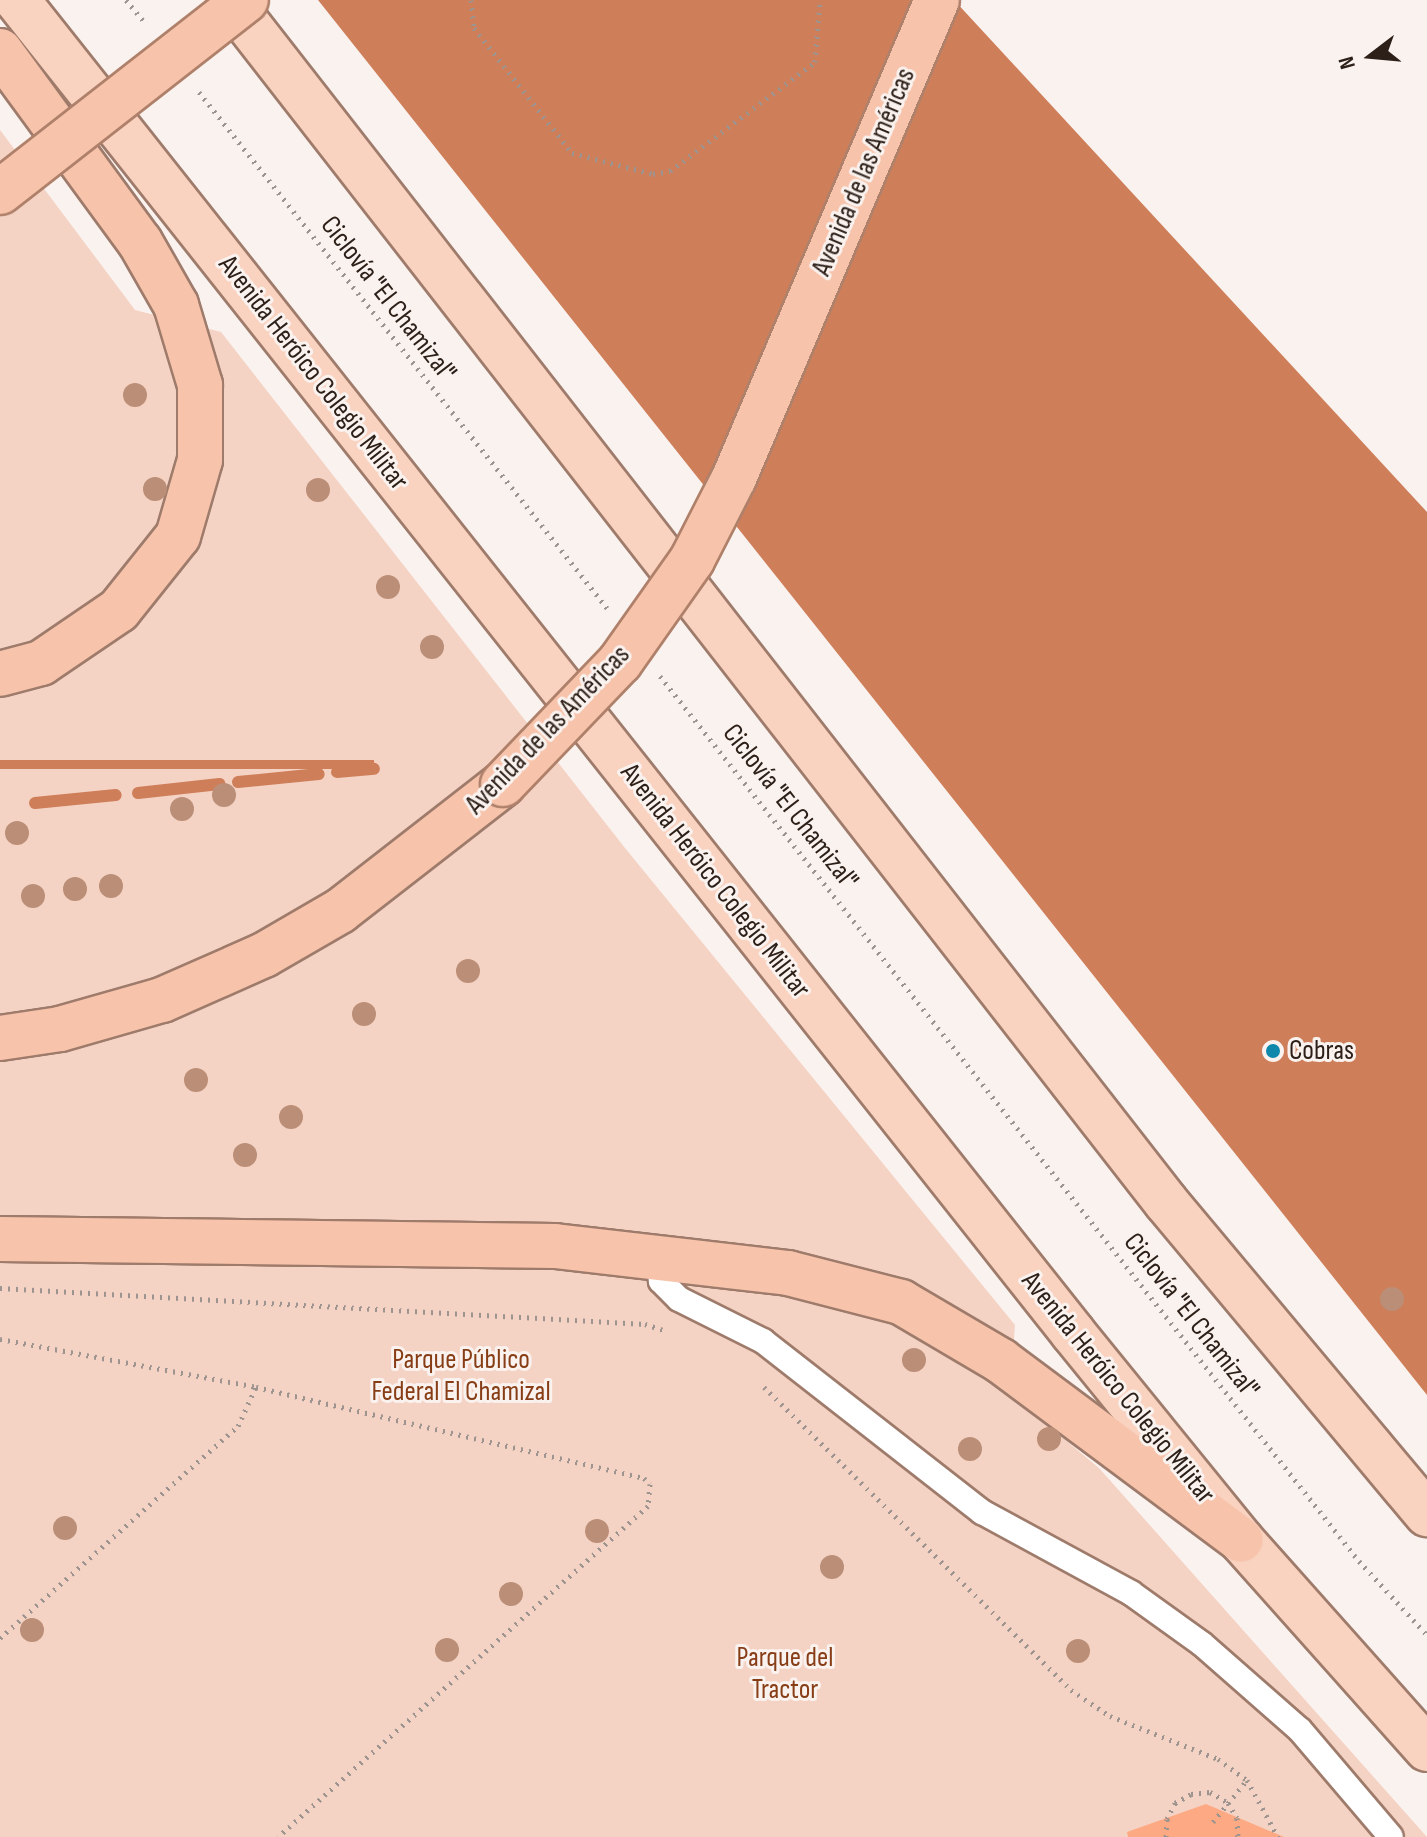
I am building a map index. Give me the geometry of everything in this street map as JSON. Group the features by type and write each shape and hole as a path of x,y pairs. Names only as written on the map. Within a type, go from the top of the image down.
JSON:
{"highway":[{"path":"0,192 246,0"},
{"name":"Avenida de las Américas","path":"0,1038 60,1029 162,1000 264,955 340,911 503,784 620,662 692,560 734,478 937,0"},
{"path":"0,51 140,242 176,305 200,385 200,460 178,536 119,610 41,663 0,674"},
{"path":"0,1239 555,1246 659,1255 788,1273 901,1302 1001,1361 1241,1540"}],"main road":[{"name":"Avenida Heróico Colegio Militar","path":"17,0 1241,1540 1427,1749"},
{"path":"229,0 1166,1202 1427,1514"}],"lane":[{"path":"659,1255 661,1281 679,1299 763,1341 982,1512 1131,1593 1202,1644 1300,1730 1391,1837"}],"path":[{"path":"126,0 156,37"},
{"path":"471,0 474,28 572,153 653,174 670,171 815,62 820,0"},
{"name":"Ciclovía \"El Chamizal\"","path":"195,87 609,611"},
{"name":"Ciclovía \"El Chamizal\"","path":"659,673 1359,1561 1427,1635"},
{"path":"0,1288 645,1324 671,1333"},
{"path":"0,1339 256,1387 644,1478 653,1497 648,1506 278,1837"},
{"path":"752,1376 1071,1690 1110,1716 1218,1759 1247,1780 1278,1837"},
{"path":"0,1638 238,1426 256,1387"},
{"path":"1213,1822 1247,1780"},
{"path":"1166,1837 1167,1819 1175,1803 1191,1794 1210,1792 1228,1803 1237,1818 1238,1837"}],"green space":[{"name":"Parque Público Federal El Chamizal","path":"0,130 135,310 221,332 625,848 1015,1325 1010,1394 1099,1468 1427,1837 0,1837"}],"shaded area":[{"path":"318,0 954,0 1427,512 1427,1395"},
{"path":"0,760 374,760 374,769 0,769"}],"building":[{"path":"1206,1804 1284,1837 1128,1837 1127,1832"}],"waterway":[{"path":"337,772 374,769"},
{"path":"238,782 319,774"},
{"path":"138,793 220,784"},
{"path":"35,803 116,795"}],"place":[{"name":"Cobras","path":"1273,1051"}],"park label":[{"name":"Parque del Tractor","path":"785,1674"}]}
